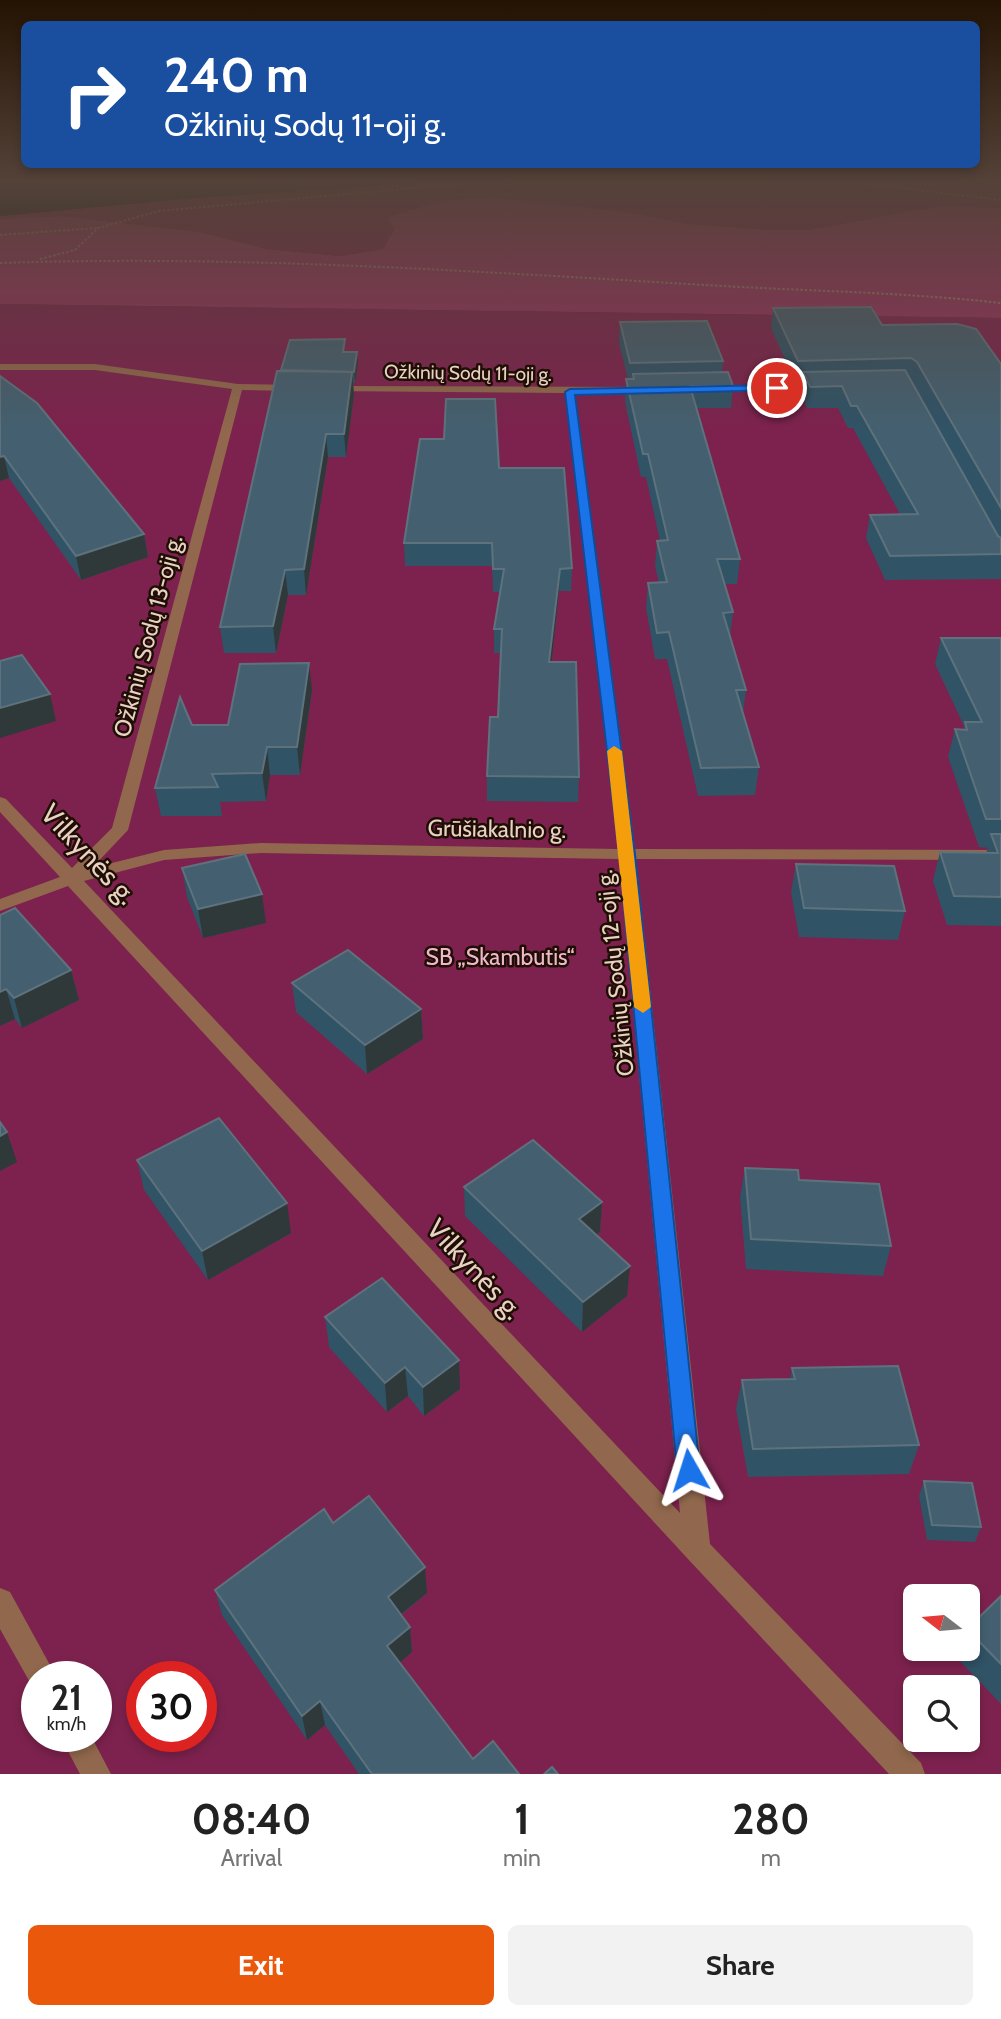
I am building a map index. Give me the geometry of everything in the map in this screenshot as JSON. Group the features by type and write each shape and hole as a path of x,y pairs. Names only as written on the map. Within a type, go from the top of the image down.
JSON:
{"street":[{"path":"0,367 95,367 238,387 307,388"},
{"path":"691,389 839,386"},
{"name":"Ožkinių Sodų 13-oji g.","path":"71,879 120,830 238,387"},
{"name":"Ožkinių Sodų 11-oji g.","path":"321,388 570,392 664,390"},
{"name":"Ožkinių Sodų 12-oji g.","path":"570,392 627,854 697,1550"},
{"name":"Vilkynės g.","path":"0,802 697,1550 910,1774"},
{"name":"Grūšiakalnio g.","path":"0,905 71,879 164,855 261,848 627,854 1001,855"},
{"path":"0,1602 33,1661"},
{"path":"84,1752 96,1774"}],"path":[{"path":"409,266 709,285 910,293 1001,303"}],"green space":[{"name":"SB „Skambutis“","path":"0,304 1001,318 1001,1774 0,1774"}],"shaded area":[{"path":"0,266 1001,266 1001,318 0,304"}],"building":[{"path":"871,307 882,325 957,324 976,329 1001,364 1001,508 917,362 911,358 798,361 773,308"},
{"path":"707,321 723,361 630,363 620,322"},
{"path":"345,339 343,352 357,352 354,372 281,370 290,340"},
{"path":"905,370 1001,538 1001,554 890,556 870,515 918,514 857,406 851,406 842,386 810,387 803,372"},
{"path":"277,371 352,372 344,434 326,434 304,569 285,570 273,626 220,627"},
{"path":"728,372 733,386 690,386 740,559 717,559 733,612 723,613 746,690 736,690 759,767 701,768 669,632 657,633 648,583 667,582 657,541 668,540 648,454 643,454 626,379 634,379 633,374"},
{"path":"0,376 37,403 144,534 76,556 4,456 0,457"},
{"path":"446,399 495,399 499,468 564,468 572,568 560,569 549,662 576,662 579,777 487,776 490,717 498,717 502,629 494,629 504,569 493,569 492,543 404,543 420,439 444,439"},
{"path":"941,638 1001,638 1001,819 986,819 955,729 967,730 965,722 982,722"},
{"path":"22,655 50,694 0,708 0,661"},
{"path":"309,663 297,747 267,747 262,773 212,774 218,787 155,788 180,697 192,725 228,725 240,664"},
{"path":"991,834 1001,834 1001,897 954,896 940,852 998,853"},
{"path":"245,854 262,894 198,909 182,868"},
{"path":"796,864 894,866 905,911 804,908"},
{"path":"15,908 71,970 14,998 6,989 0,992 0,915"},
{"path":"348,950 421,1009 365,1045 292,983"},
{"path":"219,1118 287,1203 202,1251 137,1160"},
{"path":"0,1122 7,1132 0,1136"},
{"path":"533,1140 602,1202 579,1219 630,1266 583,1302 464,1187"},
{"path":"745,1168 798,1170 799,1180 879,1184 891,1246 751,1239"},
{"path":"382,1278 459,1360 423,1387 405,1367 385,1383 325,1317"},
{"path":"898,1366 919,1445 753,1449 742,1380 795,1379 792,1368"},
{"path":"924,1481 972,1483 981,1527 932,1525"},
{"path":"369,1496 425,1567 388,1597 410,1627 387,1646 473,1759 493,1741 519,1774 372,1774 320,1701 302,1716 215,1590 324,1509 333,1523"},
{"path":"1001,1596 1001,1664 980,1642 980,1616"},
{"path":"552,1767 558,1774 544,1774"}],"slow traffic":[{"path":"614,751 643,1007"}],"route":[{"path":"689,1470 627,854 570,392 777,388"}]}
